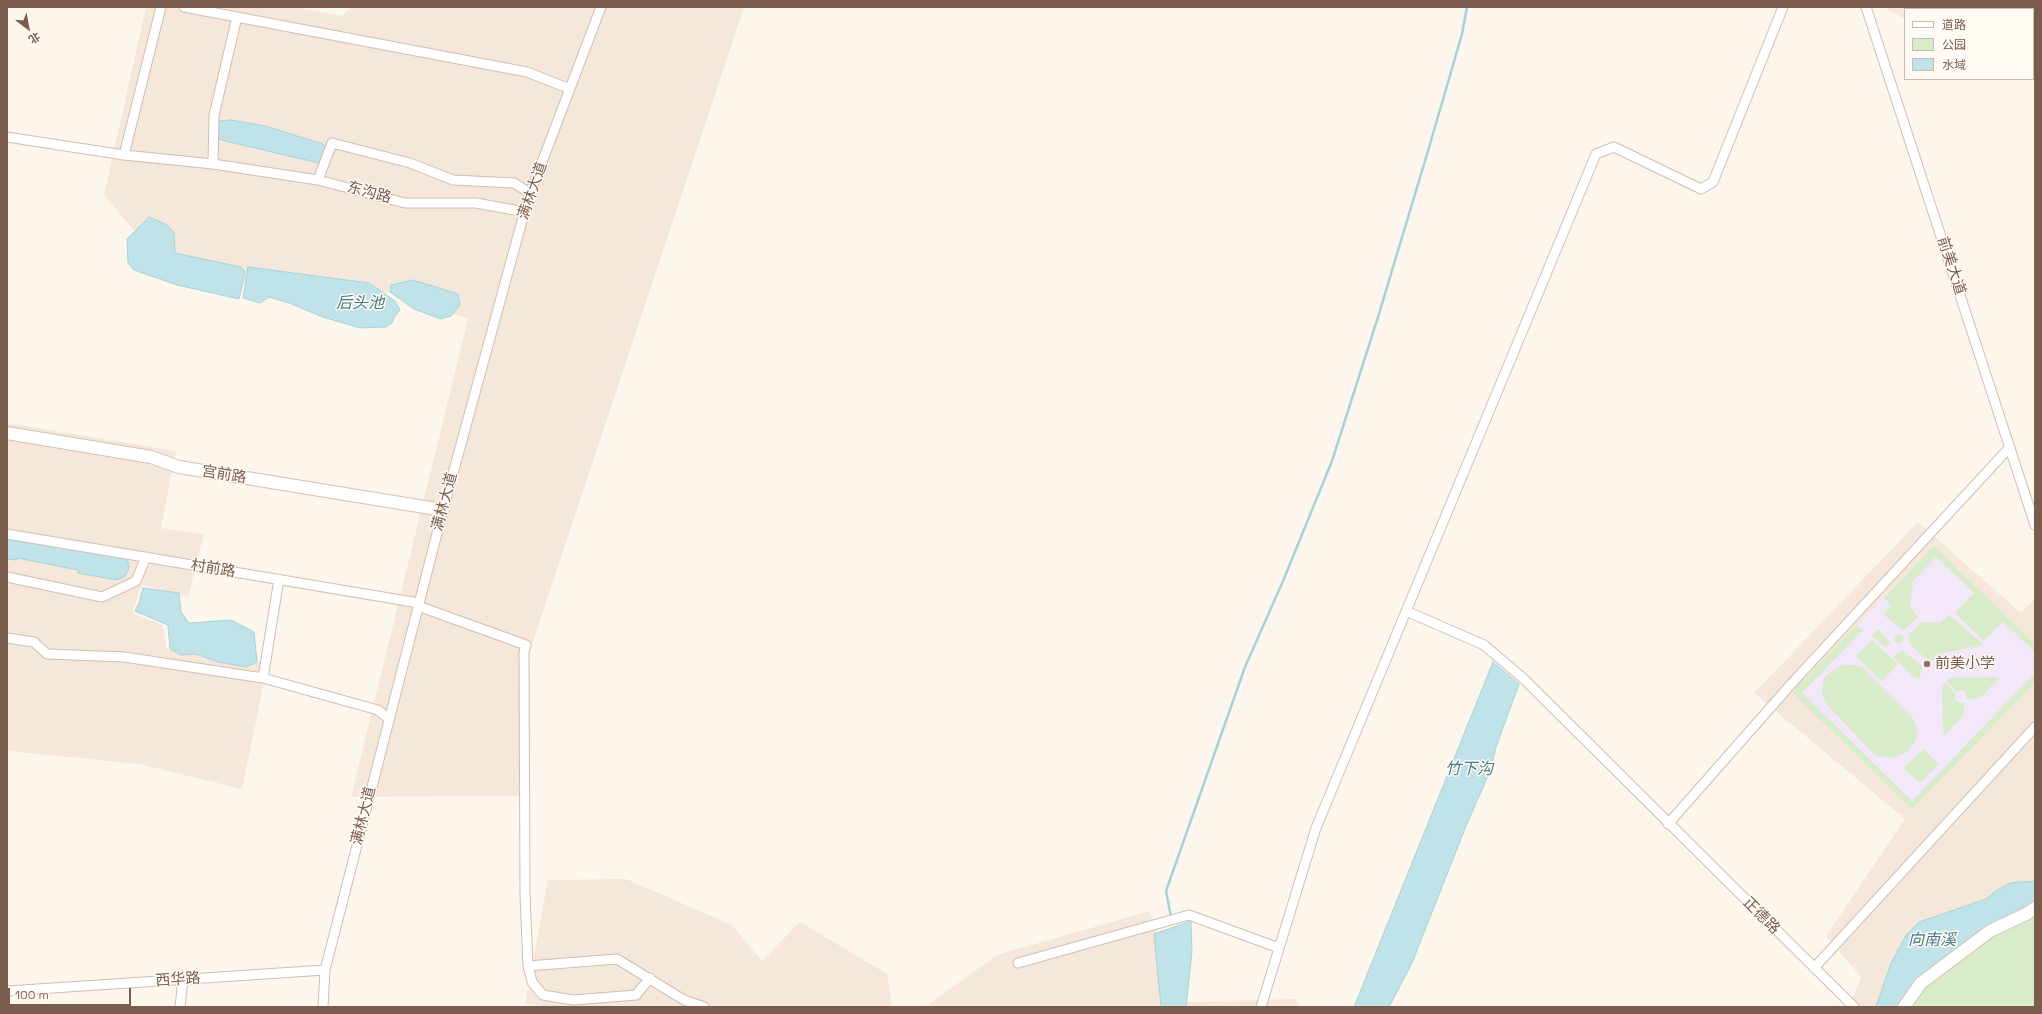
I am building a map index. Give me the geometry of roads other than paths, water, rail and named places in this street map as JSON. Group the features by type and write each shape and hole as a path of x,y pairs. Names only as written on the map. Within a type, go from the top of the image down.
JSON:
{"street":[{"path":"124,155 161,7"},
{"path":"184,7 527,72 570,89"},
{"name":"满林大道","path":"323,1007 324,970 443,510 524,212 601,7"},
{"path":"1261,1007 1316,828 1596,154 1614,147 1701,189 1713,182 1783,7"},
{"name":"前美大道","path":"1866,7 2035,525"},
{"path":"213,164 214,115 237,17"},
{"name":"东沟路","path":"7,137 124,155 213,164 318,180 405,203 476,202 524,212"},
{"path":"318,180 332,143 410,163 453,180 514,183 530,193"},
{"name":"宫前路","path":"7,433 151,458 179,467 443,510"},
{"path":"1668,824 1792,682 2010,446"},
{"name":"村前路","path":"7,534 418,605 526,646 524,652 525,894 528,966"},
{"path":"7,577 102,597 136,581 146,557"},
{"path":"263,678 279,580"},
{"name":"正德路","path":"1406,612 1484,645 1524,679 1668,824 1854,1007"},
{"path":"7,638 34,642 47,654 124,657 263,678 378,710 389,720"},
{"path":"1814,968 2035,727"},
{"path":"1904,1007 1921,983 1990,931 2026,914 2035,908"},
{"path":"1018,963 1189,915 1279,948"},
{"path":"648,977 636,995 573,1000 543,995 532,982 528,966 617,959 648,977 684,1000 704,1007"},
{"name":"西华路","path":"7,991 324,970"},
{"path":"180,1007 183,979"}],"water":[{"path":"231,120 265,126 323,144 325,149 323,160 319,163 221,140 218,138 219,121"},
{"path":"149,217 167,225 174,233 175,253 241,267 245,272 239,299 177,285 134,270 128,263 127,239"},
{"name":"后头池","path":"248,267 369,283 395,301 400,310 392,323 385,327 360,328 323,317 289,303 269,297 260,303 243,298"},
{"path":"413,280 458,294 460,305 451,316 441,319 414,309 390,292 391,285"},
{"path":"7,539 127,557 129,568 125,576 117,580 78,573 78,570 17,558 16,560 7,559"},
{"path":"143,588 179,593 181,612 189,623 231,620 254,632 257,662 246,667 218,662 196,654 181,655 170,649 168,625 135,611"},
{"name":"竹下沟","path":"1493,662 1519,684 1496,747 1491,769 1466,826 1412,963 1389,1007 1354,1007"},
{"name":"向南溪","path":"2035,881 2035,904 1918,980 1898,1007 1876,1007 1891,963 1907,934 1919,922 1986,899 2010,883"},
{"path":"1191,921 1192,951 1186,1007 1161,1007 1154,934"}],"waterway":[{"path":"1171,917 1166,891 1245,667 1283,581 1332,461 1378,317 1428,151 1462,34 1467,7"}],"place":[{"name":"前美小学","path":"1927,664"}]}
